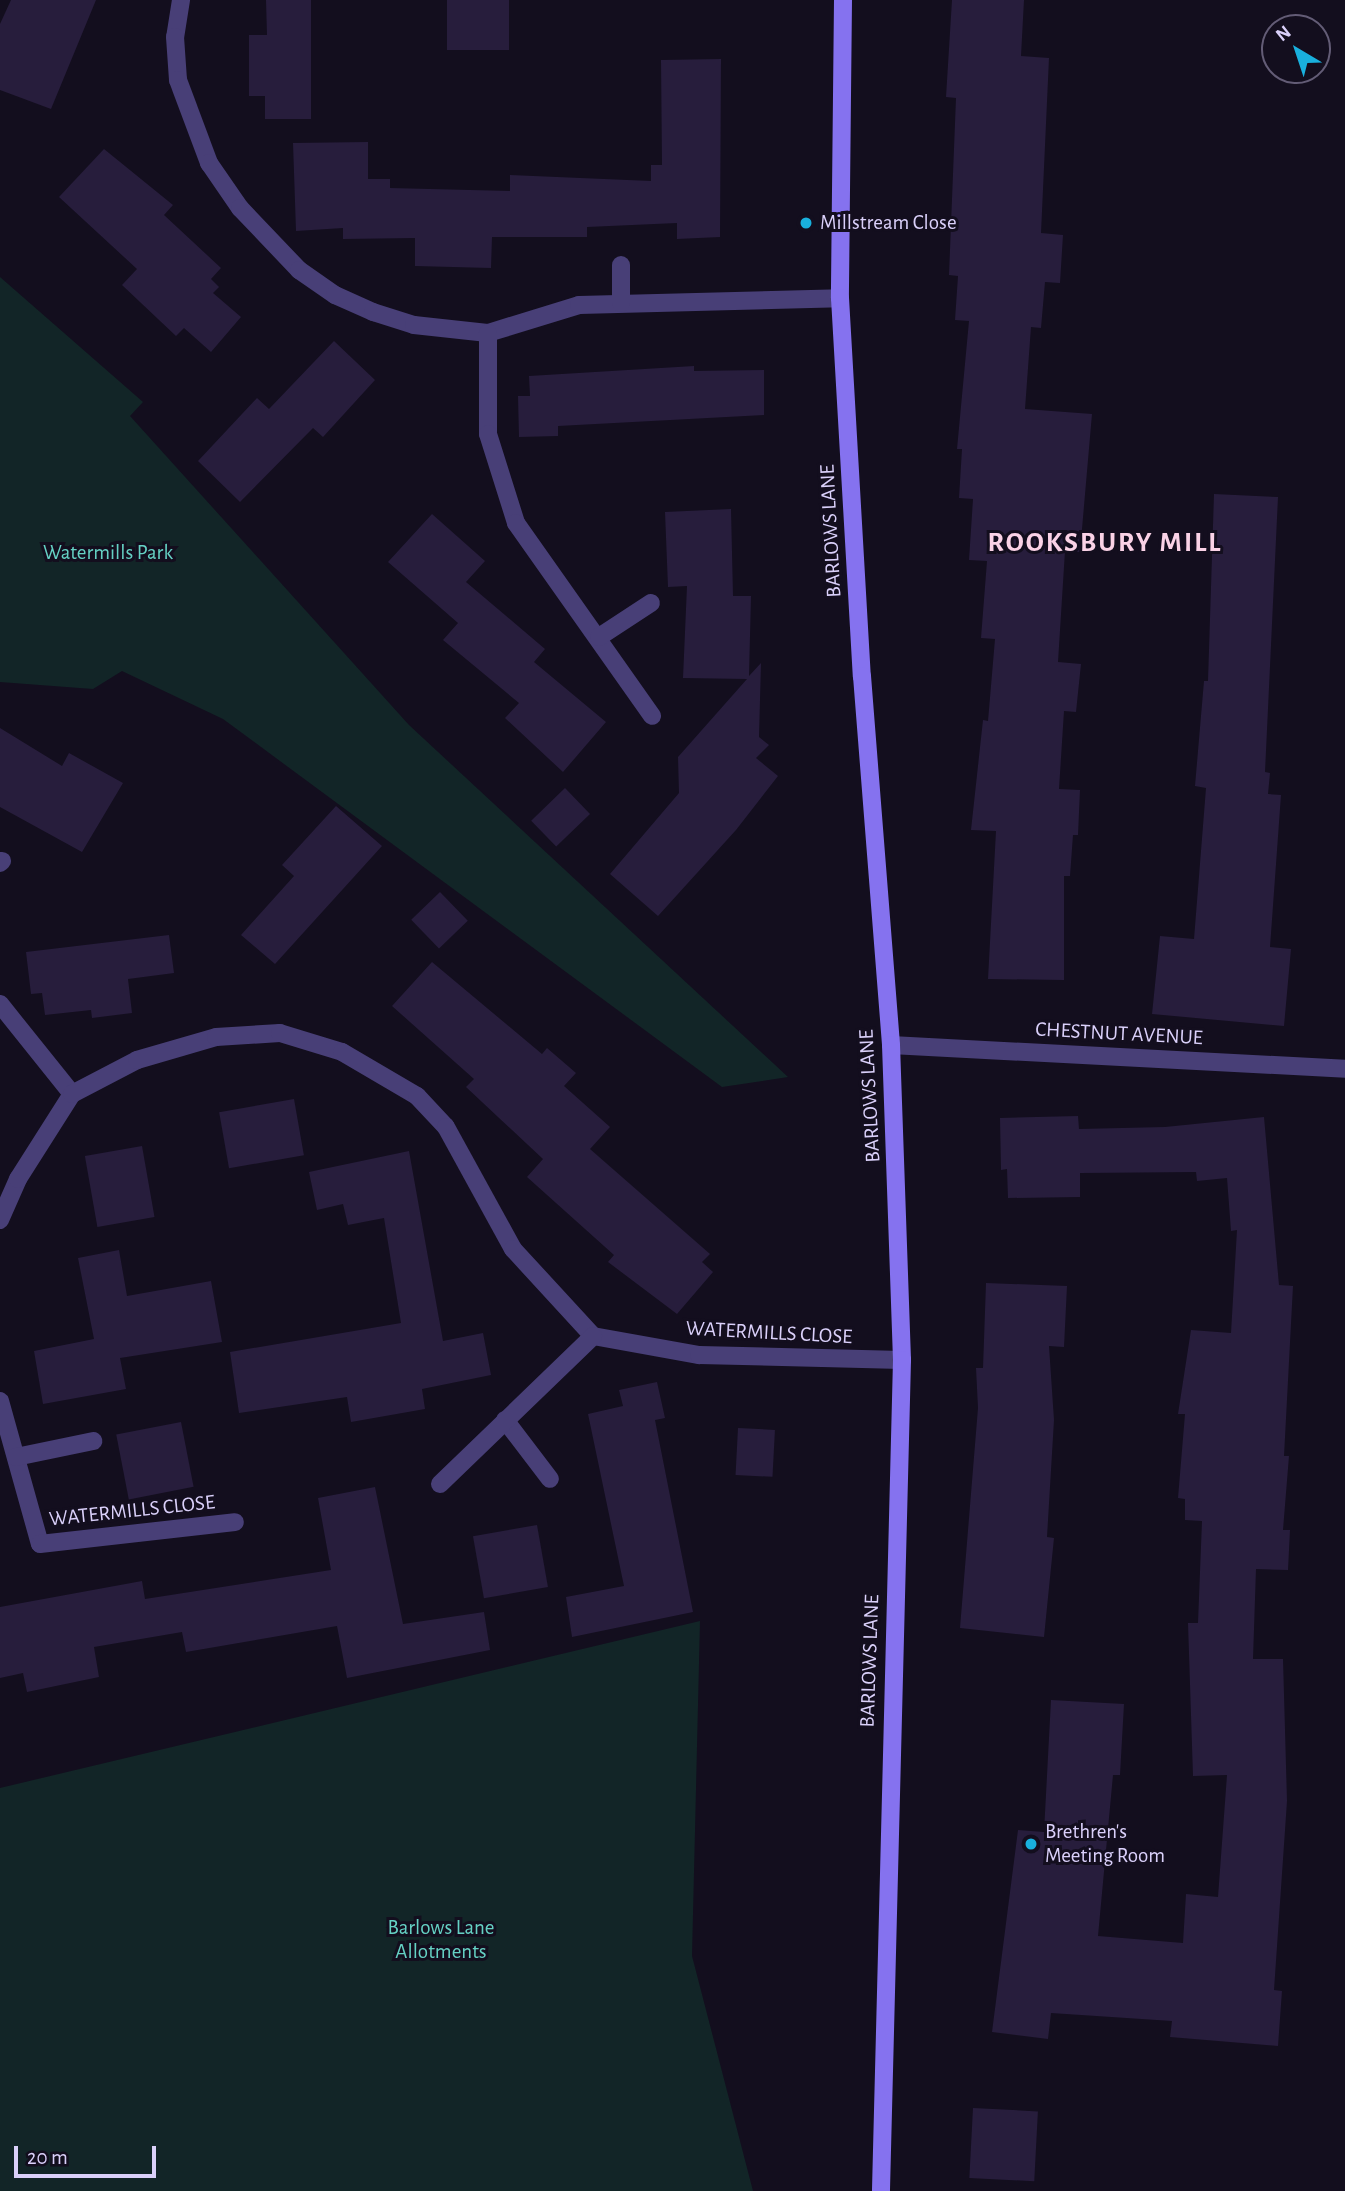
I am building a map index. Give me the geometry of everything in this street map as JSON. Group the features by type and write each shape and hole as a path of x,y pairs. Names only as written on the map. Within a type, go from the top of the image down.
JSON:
{"street":[{"path":"181,0 175,37 178,80 191,125 208,163 271,244 335,295 373,312 414,325 488,333 579,305 840,298"},
{"name":"BARLOWS LANE","path":"843,0 840,298 862,676 891,1045 902,1360 881,2191"},
{"path":"621,265 621,303"},
{"path":"488,333 488,434 516,523 599,637 652,716"},
{"path":"599,637 651,603"},
{"path":"0,1004 72,1094"},
{"path":"0,1220 18,1179 72,1094 137,1060 216,1038 280,1033 342,1052 417,1096 446,1127 513,1249 593,1336 440,1484"},
{"name":"CHESTNUT AVENUE","path":"891,1045 1345,1069"},
{"name":"WATERMILLS CLOSE","path":"593,1336 699,1355 902,1360"},
{"name":"WATERMILLS CLOSE","path":"0,1401 40,1544 234,1522"},
{"path":"505,1420 550,1479"},
{"path":"16,1457 93,1441"}],"green space":[{"name":"Watermills Park","path":"0,277 143,402 130,416 409,725 788,1077 722,1087 223,719 122,671 93,689 0,682"},
{"name":"Barlows Lane Allotments","path":"700,1621 692,1956 753,2191 0,2191 0,1788"}],"building":[{"path":"11,0 96,0 51,109 0,90 0,24"},
{"path":"266,0 311,0 311,119 265,119 265,96 249,96 249,35 267,35"},
{"path":"447,0 509,0 509,50 447,50"},
{"path":"952,0 1024,0 1021,56 1049,58 1041,233 1063,235 1060,283 1045,282 1041,328 1031,327 1025,409 1092,414 1080,552 1065,551 1058,662 1081,664 1076,712 1064,711 1059,789 1080,790 1078,835 1073,835 1070,876 1064,876 1064,980 988,979 996,831 971,830 983,720 988,721 995,639 981,638 987,561 969,560 973,499 959,498 962,449 957,449 969,321 955,320 958,276 949,275 956,98 946,97"},
{"path":"721,59 720,237 677,239 677,223 587,227 587,237 492,237 491,268 415,266 415,238 343,239 343,228 296,231 293,143 368,142 368,179 390,179 390,188 510,191 510,175 651,181 651,165 662,165 661,60"},
{"path":"104,149 173,205 164,215 221,268 211,279 219,287 213,293 241,317 211,352 184,328 176,336 122,285 137,269 59,197"},
{"path":"334,341 375,380 323,437 313,428 240,502 198,461 257,398 269,409"},
{"path":"694,366 694,371 764,370 764,415 558,426 558,436 519,437 518,396 530,396 529,376"},
{"path":"1214,494 1278,497 1265,772 1270,773 1268,794 1281,795 1270,947 1291,949 1284,1026 1152,1014 1160,936 1194,939 1206,788 1195,786 1204,681 1208,681"},
{"path":"731,509 733,596 751,596 749,676 761,663 759,737 769,745 756,758 778,776 736,830 658,916 610,874 679,793 678,757 747,679 683,678 687,586 668,587 665,512"},
{"path":"432,514 485,561 466,582 545,649 534,662 606,722 563,772 505,718 519,703 443,640 458,623 388,562"},
{"path":"0,728 62,766 69,753 123,783 82,852 0,807"},
{"path":"565,788 590,814 556,847 531,821"},
{"path":"336,806 382,846 275,964 241,935 294,876 282,865"},
{"path":"440,892 468,921 439,949 411,920"},
{"path":"169,935 174,973 128,979 132,1013 92,1018 91,1010 45,1015 42,993 31,994 26,952"},
{"path":"432,962 542,1054 547,1048 576,1073 564,1086 610,1127 590,1149 710,1254 702,1262 713,1272 677,1314 608,1262 614,1255 527,1177 543,1159 466,1087 474,1079 392,1006"},
{"path":"294,1099 304,1155 229,1168 219,1112"},
{"path":"1078,1116 1079,1129 1165,1127 1264,1117 1279,1285 1293,1286 1284,1456 1289,1456 1283,1530 1290,1530 1288,1570 1256,1569 1253,1659 1283,1659 1287,1801 1274,1990 1282,1991 1278,2046 1170,2037 1172,2021 1051,2013 1048,2039 992,2032 1018,1830 1044,1832 1051,1700 1124,1704 1120,1775 1113,1775 1098,1936 1183,1943 1186,1894 1218,1897 1227,1775 1193,1776 1188,1623 1198,1623 1202,1521 1185,1520 1185,1499 1178,1498 1185,1414 1178,1414 1191,1330 1231,1333 1237,1230 1231,1231 1227,1178 1197,1181 1196,1172 1080,1173 1080,1197 1008,1198 1007,1169 1001,1170 1000,1118"},
{"path":"142,1146 155,1217 97,1227 85,1156"},
{"path":"409,1151 443,1341 483,1333 491,1375 422,1389 425,1409 351,1422 347,1397 239,1413 230,1352 401,1323 384,1218 348,1225 343,1204 317,1210 309,1172"},
{"path":"119,1250 127,1296 211,1281 222,1342 120,1358 126,1389 43,1404 34,1351 94,1339 78,1258"},
{"path":"986,1283 1067,1286 1064,1347 1049,1346 1054,1420 1047,1537 1054,1538 1044,1637 960,1628 978,1408 976,1368 983,1368"},
{"path":"657,1382 665,1418 655,1420 693,1612 572,1637 566,1597 624,1586 588,1414 623,1406 619,1390"},
{"path":"181,1422 194,1487 129,1499 116,1435"},
{"path":"738,1428 775,1430 772,1477 736,1475"},
{"path":"375,1487 403,1624 484,1612 490,1650 347,1678 337,1626 186,1652 182,1632 94,1647 99,1677 27,1692 23,1673 0,1678 0,1607 142,1581 145,1599 331,1570 318,1498"},
{"path":"537,1525 548,1587 484,1598 473,1536"},
{"path":"973,2108 1038,2111 1034,2181 969,2178"}],"place":[{"name":"Millstream Close","path":"806,223"},
{"name":"Brethren's Meeting Room","path":"1031,1844"}],"district":[{"name":"ROOKSBURY MILL","path":"1105,543"}]}
